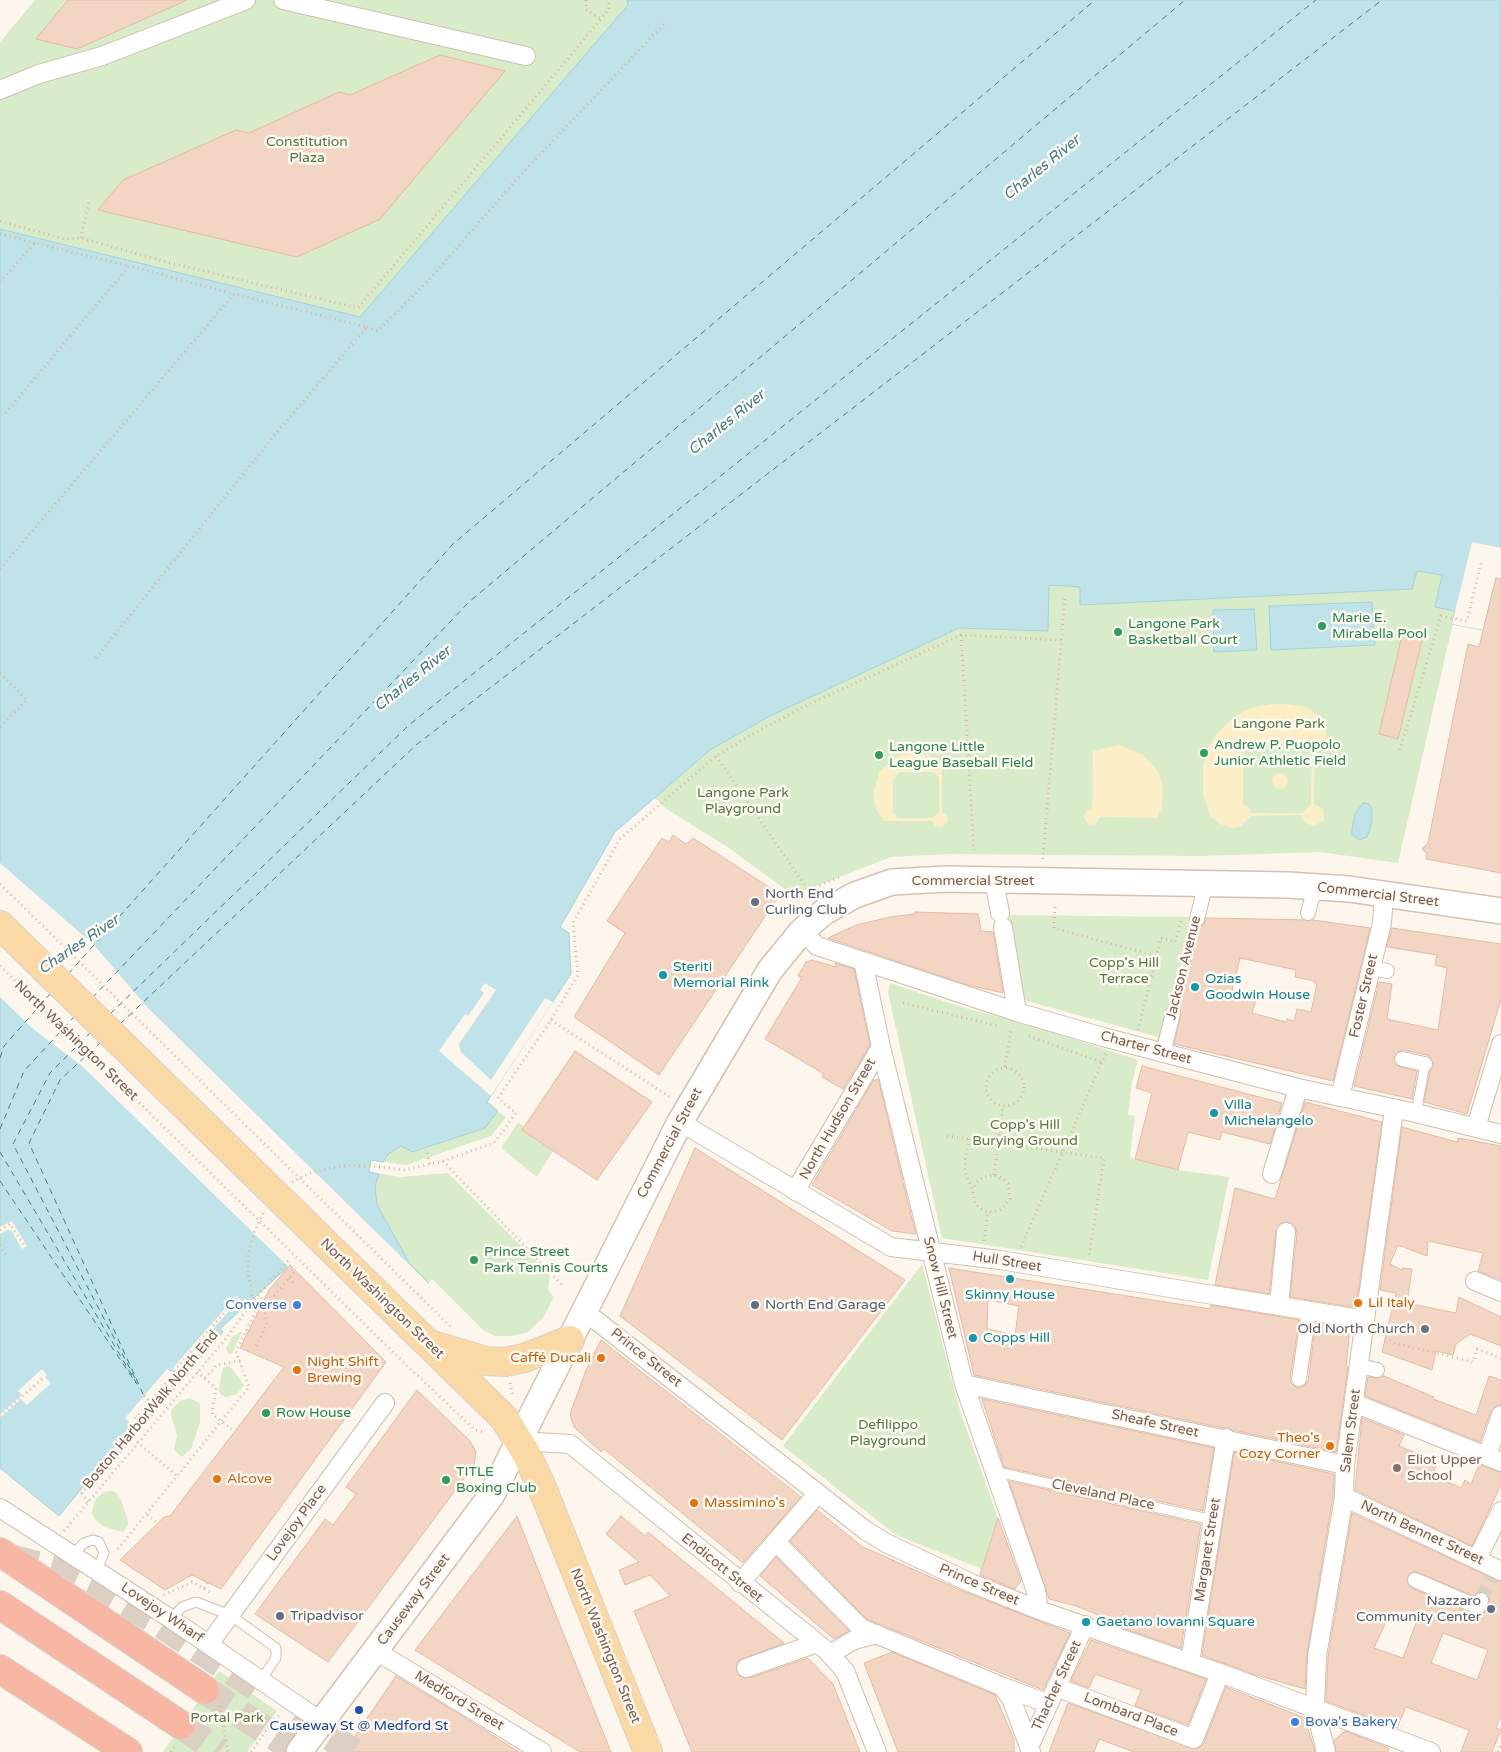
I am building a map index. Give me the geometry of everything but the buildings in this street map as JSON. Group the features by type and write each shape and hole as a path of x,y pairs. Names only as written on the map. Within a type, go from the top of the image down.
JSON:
{"highway":[{"path":"0,1552 213,1698"},
{"path":"0,1605 181,1725"},
{"path":"0,1669 128,1752"},
{"path":"0,1692 120,1752"}],"main road":[{"name":"Commercial Street","path":"519,1441 680,1122 754,995 780,956 802,931 824,912 840,903 892,882 917,879 1206,883 1315,887 1384,894 1501,911"},
{"name":"North Washington Street","path":"0,925 499,1412 519,1441 541,1485 648,1752"},
{"path":"423,1338 486,1361 505,1362 524,1358 570,1340"},
{"name":"Causeway Street","path":"299,1752 491,1496 519,1441"}],"street":[{"path":"0,90 39,74 111,52 246,0"},
{"path":"283,0 526,56"},
{"path":"994,880 1017,1012"},
{"name":"Jackson Avenue","path":"1196,920 1206,883"},
{"path":"1308,913 1315,887"},
{"name":"Foster Street","path":"1340,1097 1379,969 1384,894"},
{"name":"Charter Street","path":"802,931 817,946 1017,1012 1298,1088 1416,1113 1501,1134"},
{"name":"Snow Hill Street","path":"863,961 881,1047 964,1384 1036,1590 1040,1610"},
{"name":"Jackson Avenue","path":"1163,1053 1173,1013"},
{"path":"1476,1127 1501,1044"},
{"name":"North Hudson Street","path":"795,1191 881,1047"},
{"path":"1402,1059 1425,1064"},
{"path":"1272,1174 1298,1088"},
{"name":"Salem Street","path":"1326,1752 1314,1708 1317,1656 1344,1497 1345,1465 1359,1366 1370,1325 1394,1109"},
{"name":"Hull Street","path":"680,1122 886,1244 897,1248 982,1258 1279,1305 1370,1325"},
{"path":"1279,1305 1286,1232"},
{"path":"1475,1281 1501,1292"},
{"name":"Prince Street","path":"584,1311 865,1530 886,1543 971,1583 1040,1610 1190,1662 1431,1752"},
{"path":"1299,1379 1309,1311"},
{"path":"1359,1366 1377,1370"},
{"name":"Sheafe Street","path":"964,1384 1226,1438 1345,1465"},
{"name":"Lovejoy Place","path":"209,1644 385,1403"},
{"path":"1354,1403 1494,1459 1501,1415"},
{"name":"Margaret Street","path":"1190,1662 1226,1438"},
{"name":"Endicott Street","path":"519,1441 570,1444 823,1648 845,1671 877,1752"},
{"path":"740,1583 818,1493"},
{"name":"North Bennet Street","path":"1344,1497 1501,1570"},
{"name":"Lovejoy Wharf","path":"0,1508 209,1644 322,1722"},
{"path":"1477,1559 1501,1511"},
{"path":"776,1542 860,1626 1002,1686 1052,1696"},
{"path":"1415,1580 1478,1606 1481,1600"},
{"name":"Thacher Street","path":"1030,1749 1085,1625"},
{"path":"746,1668 876,1634"},
{"name":"Medford Street","path":"376,1651 542,1752"},
{"name":"Lombard Place","path":"1052,1696 1194,1739 1220,1673"},
{"path":"1002,1686 1011,1698 1030,1749"}],"lane":[{"path":"1416,1113 1425,1064"},
{"name":"Cleveland Place","path":"993,1471 1213,1520"},
{"path":"72,1555 84,1543 93,1540 99,1542 104,1553 97,1570"},
{"path":"171,1619 182,1607 196,1602 230,1616 276,1648 276,1658 261,1680"}],"path":[{"path":"586,0 586,10 601,19"},
{"path":"0,221 64,239 81,238 170,263 358,308 601,19 609,8 609,0"},
{"path":"0,234 378,331 426,282 515,181 665,23"},
{"path":"81,238 89,200"},
{"path":"0,282 35,243"},
{"path":"4,415 129,266"},
{"path":"0,569 234,294"},
{"path":"96,658 276,432 367,327"},
{"path":"1400,750 1441,616 1467,622 1481,562"},
{"path":"1043,859 1065,596"},
{"path":"373,1166 404,1170 443,1161 494,1143 516,1112 498,1098 551,1020 578,975 573,923 620,839 716,756 805,706 961,635 1062,640"},
{"path":"961,635 974,850"},
{"path":"0,673 27,700 0,727"},
{"path":"716,756 808,890"},
{"name":"North Washington Street","path":"0,884 438,1313"},
{"path":"1055,908 1054,928 1156,956"},
{"path":"1137,1036 1161,938 1175,942 1182,917"},
{"name":"Jackson Avenue","path":"1173,1013 1196,920"},
{"name":"North Washington Street","path":"0,966 398,1357 475,1430"},
{"path":"903,1003 1019,1032"},
{"path":"551,1020 670,1097"},
{"path":"1005,1066 1016,1071 1024,1085 1023,1092 1016,1102 1002,1106 990,1099 986,1086 990,1075 1005,1066 1011,1030"},
{"path":"1027,1035 1101,1062"},
{"path":"1021,1247 1101,1062 1110,1046"},
{"path":"994,1175 1002,1106"},
{"path":"947,1136 1104,1158 1088,1259 1079,1257"},
{"path":"970,1139 964,1160 965,1172 973,1190 975,1204 988,1212 1002,1209 1010,1199 1008,1184 1003,1179 994,1175 983,1176 973,1190"},
{"path":"427,1153 430,1164"},
{"path":"443,1161 562,1285"},
{"path":"984,1241 988,1212"},
{"path":"0,1230 10,1224 24,1245"},
{"path":"975,1239 993,1242"},
{"path":"0,1245 8,1257"},
{"path":"1012,1246 1031,1249"},
{"name":"Boston HarborWalk North End","path":"64,1532 137,1442 228,1336 253,1301 289,1260"},
{"path":"256,1346 267,1324 265,1314 274,1296 295,1271"},
{"path":"289,1278 294,1283"},
{"path":"88,1502 82,1493 138,1422 173,1383 171,1381 189,1356 238,1297"},
{"path":"118,1548 178,1477 249,1387 236,1351 262,1298 253,1301"},
{"path":"1370,1325 1394,1344 1473,1362 1478,1349 1501,1358"},
{"path":"174,1371 189,1356"},
{"path":"205,1378 217,1365 240,1361"},
{"path":"197,1372 216,1388 212,1414 234,1431"},
{"path":"0,1416 42,1379"},
{"path":"138,1422 135,1419 169,1379 171,1381"},
{"path":"144,1396 150,1401"},
{"path":"137,1442 178,1477"},
{"path":"147,1515 158,1523"},
{"path":"204,1588 207,1583"},
{"path":"213,1698 228,1752"},
{"path":"251,1752 274,1719 286,1711"},
{"path":"1498,1752 1501,1744"}],"green space":[{"name":"Constitution Plaza","path":"35,0 627,0 629,5 360,318 0,229 0,42"},
{"name":"Langone Park","path":"1467,561 1398,863 1320,852 1200,856 949,854 891,857 793,895 729,848 665,808 654,797 710,750 770,716 959,628 1047,631 1047,563"},
{"name":"Copp's Hill Terrace","path":"1009,915 1194,917 1162,1038 1023,1000"},
{"name":"Copp's Hill Burying Ground","path":"890,983 961,1007 1034,1026 1138,1060 1132,1082 1128,1115 1135,1116 1130,1157 1178,1170 1229,1177 1208,1280 942,1238 888,992"},
{"path":"486,1103 506,1117 491,1136 406,1165 371,1160 369,1172 401,1177 448,1173 550,1275 548,1290 554,1297 543,1318 527,1333 509,1336 495,1336 484,1331 432,1279 397,1314 356,1162"},
{"path":"518,1123 524,1126 522,1130 553,1151 537,1177 501,1148"},
{"name":"Defilippo Playground","path":"922,1264 960,1411 998,1518 982,1569 896,1535 783,1446"},
{"path":"242,1332 232,1354 228,1354 226,1348 232,1337"},
{"path":"230,1366 244,1385 237,1394 226,1397 221,1395 219,1390 222,1370 224,1367"},
{"path":"189,1398 200,1403 200,1423 191,1449 182,1457 174,1450 177,1435 171,1415 172,1409 180,1401"},
{"path":"113,1491 117,1493 121,1500 127,1517 128,1525 123,1532 104,1527 95,1519 92,1513 94,1502 98,1497 104,1492"},
{"name":"Portal Park","path":"219,1671 277,1711 247,1752 163,1752"}],"sand":[{"path":"1272,704 1306,707 1314,712 1324,724 1327,740 1323,748 1315,753 1314,804 1323,809 1324,820 1314,826 1306,823 1302,815 1251,816 1241,826 1234,828 1220,824 1211,817 1203,795 1203,765 1207,750 1217,733 1237,715 1251,708","holes":["1253,743 1303,745 1312,753 1311,804 1303,813 1251,813 1248,807 1243,804 1243,752"]},
{"path":"1118,745 1142,754 1158,771 1163,788 1162,807 1157,818 1100,817 1096,824 1089,825 1083,816 1092,809 1093,751"},
{"path":"912,752 928,755 942,763 942,812 947,816 948,821 942,827 935,826 932,821 884,821 876,809 873,794 880,771 897,756","holes":["899,772 933,772 939,778 939,812 932,818 898,818 893,813 893,779"]},
{"path":"1280,773 1288,781 1280,789 1272,781"}],"water":[{"name":"Charles River","path":"627,0 1501,0 1501,589 1493,587 1483,630 1452,624 1455,611 1435,607 1442,575 1417,571 1412,589 1080,605 1080,587 1049,585 1048,631 959,628 770,716 710,750 615,832 560,927 569,933 571,974 487,1102 498,1111 485,1128 412,1152 401,1146 388,1154 383,1162 371,1160 369,1172 379,1174 375,1186 377,1205 410,1264 429,1283 397,1314 290,1265 220,1329 223,1332 89,1491 83,1487 59,1516 0,1468 0,229 360,317 628,5"},
{"name":"Marie E. Mirabella Pool","path":"1372,602 1375,645 1271,650 1269,606"},
{"path":"1254,609 1257,650 1214,652 1213,610"},
{"path":"1363,803 1369,804 1372,808 1372,822 1367,837 1359,840 1352,835 1352,829 1355,814"}],"pier":[{"path":"1472,542 1501,548 1501,589 1493,587 1483,630 1452,624"},
{"path":"0,863 94,945 148,1008 430,1285 374,1341 371,1341 347,1324 83,1067 32,1028 0,997"},
{"path":"485,983 496,990 459,1044 461,1052 491,1080 545,998 553,1002 491,1096 439,1051 465,1014 468,1016 484,993 480,990"},
{"path":"12,1221 27,1246 22,1249 11,1230 0,1234 0,1227"},
{"path":"236,1296 240,1299 213,1329 217,1333 177,1377 180,1380 137,1428 87,1490 83,1488 133,1425 125,1418 167,1369 174,1374 175,1372 172,1369"},
{"path":"42,1369 47,1375 45,1377 51,1383 27,1405 21,1399 0,1418 0,1414 22,1395 18,1391"}],"ferry route":[{"path":"68,974 453,544 1095,0"},
{"path":"92,998 469,602 1185,0"},
{"path":"110,1014 409,725 1316,0"},
{"path":"120,1024 416,745 1382,0"},
{"path":"0,1058 4,1046 50,994"},
{"path":"0,1129 24,1071 74,1017"},
{"path":"91,1032 50,1073 13,1144 137,1382"},
{"path":"101,1042 60,1080 29,1143 144,1396"},
{"path":"0,1152 140,1389"},
{"path":"0,1181 136,1383"}],"tunnel":[{"path":"10,1558 57,1570 110,1594 153,1619 260,1690"},
{"path":"1481,1600 1496,1568"},
{"path":"205,1690 298,1752"},
{"path":"296,1714 353,1752"},
{"path":"181,1725 219,1752"}],"place":[{"name":"Marie E. Mirabella Pool","path":"1322,626"},
{"name":"Langone Park Basketball Court","path":"1118,632"},
{"name":"Andrew P. Puopolo Junior Athletic Field","path":"1204,753"},
{"name":"Langone Little League Baseball Field","path":"879,755"},
{"name":"North End Curling Club","path":"755,902"},
{"name":"Steriti Memorial Rink","path":"663,975"},
{"name":"Ozias Goodwin House","path":"1195,987"},
{"name":"Villa Michelangelo","path":"1214,1113"},
{"name":"Prince Street Park Tennis Courts","path":"474,1260"},
{"name":"Skinny House","path":"1010,1279"},
{"name":"Lil Italy","path":"1358,1303"},
{"name":"Converse","path":"297,1305"},
{"name":"North End Garage","path":"755,1305"},
{"name":"Old North Church","path":"1425,1329"},
{"name":"Copps Hill","path":"973,1338"},
{"name":"Caffé Ducali","path":"601,1358"},
{"name":"Night Shift Brewing","path":"297,1370"},
{"name":"Row House","path":"266,1413"},
{"name":"Theo's Cozy Corner","path":"1330,1446"},
{"name":"Eliot Upper School","path":"1397,1468"},
{"name":"Alcove","path":"217,1479"},
{"name":"TITLE Boxing Club","path":"446,1480"},
{"name":"Massimino's","path":"694,1503"},
{"name":"Nazzaro Community Center","path":"1491,1609"},
{"name":"Tripadvisor","path":"280,1616"},
{"name":"Gaetano Iovanni Square","path":"1086,1622"},
{"name":"Causeway St @ Medford St","path":"359,1710"},
{"name":"Bova's Bakery","path":"1295,1722"}],"park label":[{"name":"Langone Park Playground","path":"743,802"}]}
